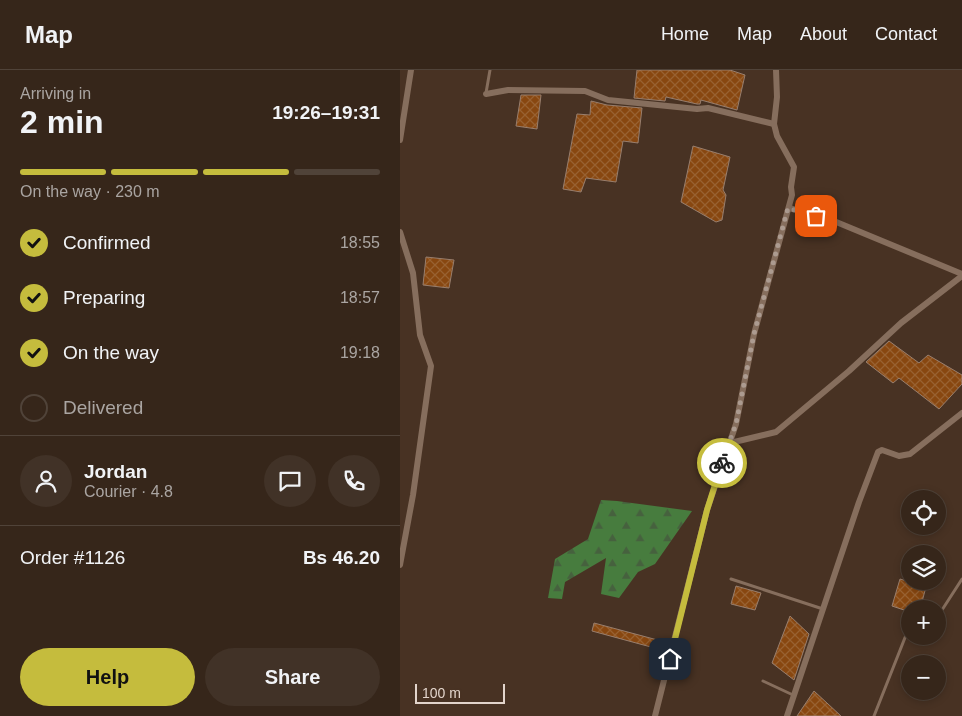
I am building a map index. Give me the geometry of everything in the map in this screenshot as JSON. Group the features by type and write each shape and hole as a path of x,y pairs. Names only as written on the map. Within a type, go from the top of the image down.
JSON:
{"street":[{"path":"400,140 412,70"},
{"path":"655,716 707,510 736,424 754,334 792,195 791,187 794,166 777,136 774,124 777,97 776,70"},
{"path":"486,94 508,90 585,91 608,100 697,109 708,108 774,124"},
{"path":"730,443 776,432 849,371 902,323 962,275 829,220 788,208"},
{"path":"400,232 413,273 420,335 431,366 413,495 400,565"},
{"path":"787,716 878,452 882,450 899,456 910,454 962,413"}],"lane":[{"path":"486,94 490,70"},
{"path":"946,604 962,579"},
{"path":"731,580 823,609"},
{"path":"874,716 902,645"},
{"path":"764,680 794,695"}],"green space":[{"path":"601,500 692,511 655,564 638,572 619,598 601,594 606,558 565,582 562,599 548,598 555,559 588,539"}],"building":[{"path":"637,70 730,70 745,75 737,110 701,100 700,104 697,104 666,97 665,101 634,98"},
{"path":"521,95 541,95 537,129 516,126"},
{"path":"591,101 607,105 642,108 638,143 623,141 616,182 586,178 581,192 563,189 577,114 590,115"},
{"path":"693,146 730,157 723,190 726,195 722,220 716,222 681,202"},
{"path":"426,257 454,260 449,288 423,285"},
{"path":"889,341 919,363 928,355 962,375 962,384 939,409 899,378 893,383 866,362"},
{"path":"900,579 901,590 925,590 922,600 901,600 901,609 892,606"},
{"path":"736,586 761,593 755,610 731,604"},
{"path":"790,616 809,634 794,680 772,663"},
{"path":"594,623 665,642 662,650 592,631"},
{"path":"814,691 841,716 797,716"}],"way so far":[{"path":"722,463 736,424 754,334 788,208 816,216"}],"route":[{"path":"670,659 707,510 722,463"}]}
